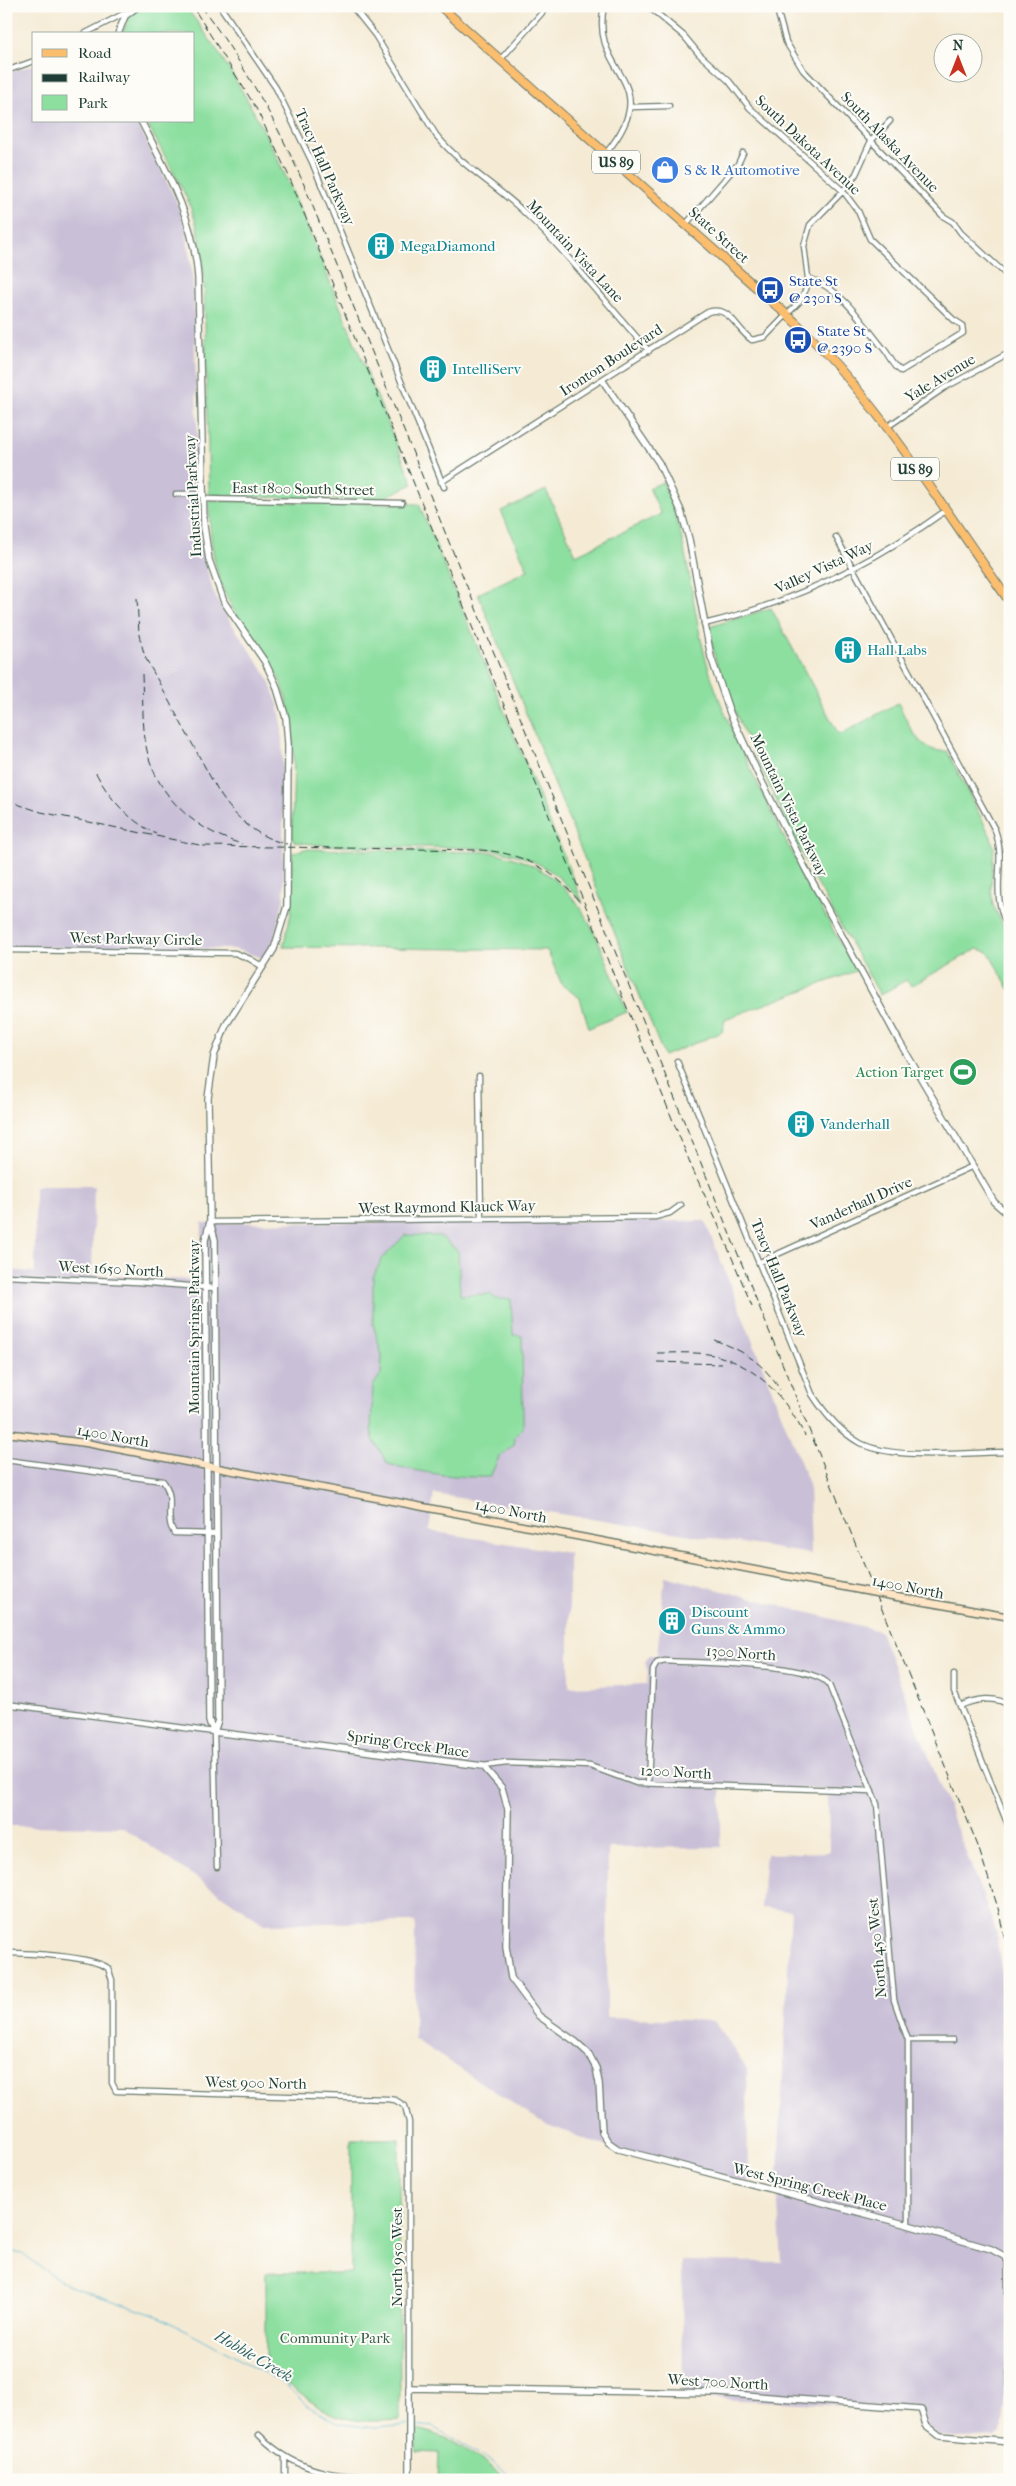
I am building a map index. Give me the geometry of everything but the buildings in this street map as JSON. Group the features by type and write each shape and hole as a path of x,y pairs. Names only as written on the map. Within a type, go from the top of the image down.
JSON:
{"main road":[{"name":"State Street","path":"440,6 787,315 842,370 886,428 1010,602"},
{"name":"1400 North","path":"6,1433 86,1443 207,1465 1010,1618"}],"street":[{"name":"Tracy Hall Parkway","path":"220,6 276,88 312,162 443,484"},
{"name":"Mountain Vista Lane","path":"352,6 375,36 446,149 526,213 649,351"},
{"path":"500,60 548,6"},
{"path":"604,6 602,32 604,43 608,56 624,80 630,107 622,132 606,153"},
{"name":"South Dakota Avenue","path":"648,6 684,36 699,54 729,81 750,108 843,192 858,211 870,239 954,320 962,325 963,333 901,370 893,363 854,311 827,287 808,278"},
{"name":"South Alaska Avenue","path":"776,6 786,42 803,70 943,216 953,222 961,233 1010,278"},
{"path":"88,32 136,8"},
{"path":"119,32 123,19 136,8"},
{"path":"6,71 32,62"},
{"path":"630,107 669,106"},
{"path":"787,315 800,301 806,289 808,278 803,252 807,231 814,220 843,192 856,174 870,141 890,121"},
{"name":"Industrial Parkway","path":"141,122 182,204 195,248 198,277 205,539 213,578 228,609 269,670 278,690 286,718 288,744 289,887 285,919 274,949 226,1025 212,1064 208,1098 210,1222"},
{"path":"686,224 738,164 743,153"},
{"name":"Ironton Boulevard","path":"443,484 708,312 717,310 725,312 752,340 765,337 787,315"},
{"name":"Yale Avenue","path":"886,428 944,388 1009,353"},
{"name":"Mountain Vista Parkway","path":"603,381 659,463 671,485 689,539 711,657 730,712 761,780 805,868 899,1041 994,1202 1010,1216"},
{"name":"East 1800 South Street","path":"176,494 204,497 402,503"},
{"name":"Valley Vista Way","path":"704,624 788,599 854,568 897,545 945,511"},
{"path":"836,537 995,830 1000,849 999,903 1010,931"},
{"name":"West Parkway Circle","path":"6,950 235,954 250,959 263,967"},
{"name":"Tracy Hall Parkway","path":"677,1061 812,1394 828,1418 861,1443 883,1451 910,1453 1010,1452"},
{"path":"479,1076 481,1219"},
{"name":"Vanderhall Drive","path":"760,1262 973,1166"},
{"name":"West Raymond Klauck Way","path":"210,1222 655,1217 670,1213 681,1204"},
{"name":"Mountain Springs Parkway","path":"210,1222 206,1240 209,1721 214,1732"},
{"name":"Mountain Springs Parkway","path":"210,1222 214,1235 215,1288 218,1720 214,1732 217,1867"},
{"name":"West 1650 North","path":"6,1276 215,1288"},
{"path":"6,1460 162,1482 170,1490 170,1526 174,1533 217,1534"},
{"name":"1300 North","path":"648,1784 653,1670 657,1663 665,1661 742,1664 787,1670 822,1678"},
{"path":"954,1674 954,1691 1010,1830"},
{"name":"North 450 West","path":"822,1678 831,1690 878,1804 894,2000 908,2040 908,2224"},
{"path":"960,1706 978,1700 1001,1700 1008,1704"},
{"name":"Spring Creek Place","path":"6,1704 483,1766 502,1788 508,1809 506,1947 511,1978 539,2016 576,2042 592,2061 599,2083 600,2126 604,2138"},
{"name":"1200 North","path":"483,1766 508,1763 590,1766 636,1783 648,1784 872,1791"},
{"name":"West 900 North","path":"6,1953 38,1954 105,1965 110,1972 112,1980 112,2083 116,2091 396,2100"},
{"path":"908,2040 953,2040"},
{"name":"North 950 West","path":"396,2100 407,2109 409,2122 408,2478"},
{"name":"West Spring Creek Place","path":"604,2138 618,2149 908,2224 991,2249 1004,2256 1008,2261 1010,2395"},
{"name":"West 700 North","path":"409,2388 720,2393 921,2409 926,2425 940,2436 1010,2442"},
{"path":"259,2434 276,2452 301,2466 353,2477 408,2478"},
{"path":"285,2457 285,2480"}],"shaded area":[{"path":"32,66 32,122 137,122 176,200 186,229 193,279 200,524 204,558 213,591 222,609 267,676 278,704 282,723 284,898 274,939 263,958 234,949 6,947 6,73"},
{"path":"35,1186 94,1186 92,1275 194,1280 201,1271 202,1223 705,1221 809,1484 811,1554 434,1494 429,1531 569,1553 569,1687 647,1684 648,1672 645,1662 650,1655 657,1655 665,1576 880,1631 996,1930 1008,2030 1009,2370 1002,2432 996,2436 964,2438 940,2436 926,2425 921,2409 683,2397 682,2261 782,2262 777,2192 791,1910 761,1908 766,1854 829,1852 828,1789 721,1787 721,1847 608,1848 607,2017 714,2021 747,2069 748,2184 598,2144 545,2124 414,2039 415,1922 264,1924 122,1827 6,1826 6,1270 35,1272"}],"green space":[{"path":"143,6 185,6 231,73 251,107 286,176 413,484 383,498 361,500 210,495 204,277 199,236 192,210 147,122 195,122 195,32 123,32 131,14"},
{"path":"663,482 679,529 704,652 720,700 776,821 856,971 725,1019 722,1032 664,1056 478,594 528,570 501,511 546,490 576,555 661,514 649,488"},
{"path":"209,501 419,504 583,903 565,883 549,870 530,860 501,851 456,847 343,846 295,842 292,838 294,764 289,709 279,678 265,654 234,610 222,586 213,551"},
{"path":"771,608 839,735 898,703 911,728 922,743 937,751 947,751 991,837 994,848 991,887 993,905 1010,939 1010,990 988,952 977,949 911,986 906,980 880,995 810,871 741,726 715,658 709,627"},
{"path":"304,849 489,852 521,860 546,873 566,890 581,909 594,932 627,1012 589,1028 580,998 562,985 547,950 283,947 291,913 292,853"},
{"path":"405,1235 440,1236 458,1251 460,1295 491,1294 495,1299 511,1299 513,1335 522,1336 523,1428 515,1436 514,1445 499,1457 490,1477 464,1477 439,1474 388,1464 374,1441 371,1430 373,1386 381,1374 382,1356 373,1324 373,1277 382,1259"},
{"name":"Community Park","path":"351,2139 399,2139 400,2420 359,2420 335,2415 307,2399 266,2366 266,2273 351,2273"},
{"path":"416,2429 439,2435 460,2446 500,2474 498,2480 438,2480 439,2453 416,2452"}],"waterway":[{"name":"Hobble Creek","path":"6,2250 22,2254 67,2285 157,2316 199,2337 286,2385 306,2405 341,2424 375,2428 407,2425"},
{"name":"Hobble Creek","path":"411,2425 434,2427 495,2464 515,2480"}],"railway":[{"path":"201,6 231,49 271,116 305,187 978,1846 998,1908 1010,1963"},
{"path":"196,12 255,106 288,174 693,1170 752,1306"},
{"path":"137,598 139,635 145,657 218,791 231,809 247,825 266,837 287,844"},
{"path":"142,674 146,746 158,780 168,795 193,820 208,830 242,844"},
{"path":"96,773 107,792 121,808 137,822 156,834"},
{"path":"6,797 20,805 41,812 204,846 480,850 495,852 524,859 537,865 561,882 581,904"},
{"path":"714,1340 734,1348 760,1365 780,1390"},
{"path":"657,1353 708,1354 739,1364 753,1372 777,1394 788,1407 805,1436"},
{"path":"657,1362 722,1364"}],"place":[{"name":"S & R Automotive","path":"665,170"},
{"name":"MegaDiamond","path":"381,246"},
{"name":"State St @ 2301 S","path":"770,290"},
{"name":"State St @ 2390 S","path":"798,340"},
{"name":"IntelliServ","path":"433,369"},
{"name":"Hall Labs","path":"848,650"},
{"name":"Action Target","path":"963,1072"},
{"name":"Vanderhall","path":"801,1124"},
{"name":"Discount Guns & Ammo","path":"672,1621"}]}
